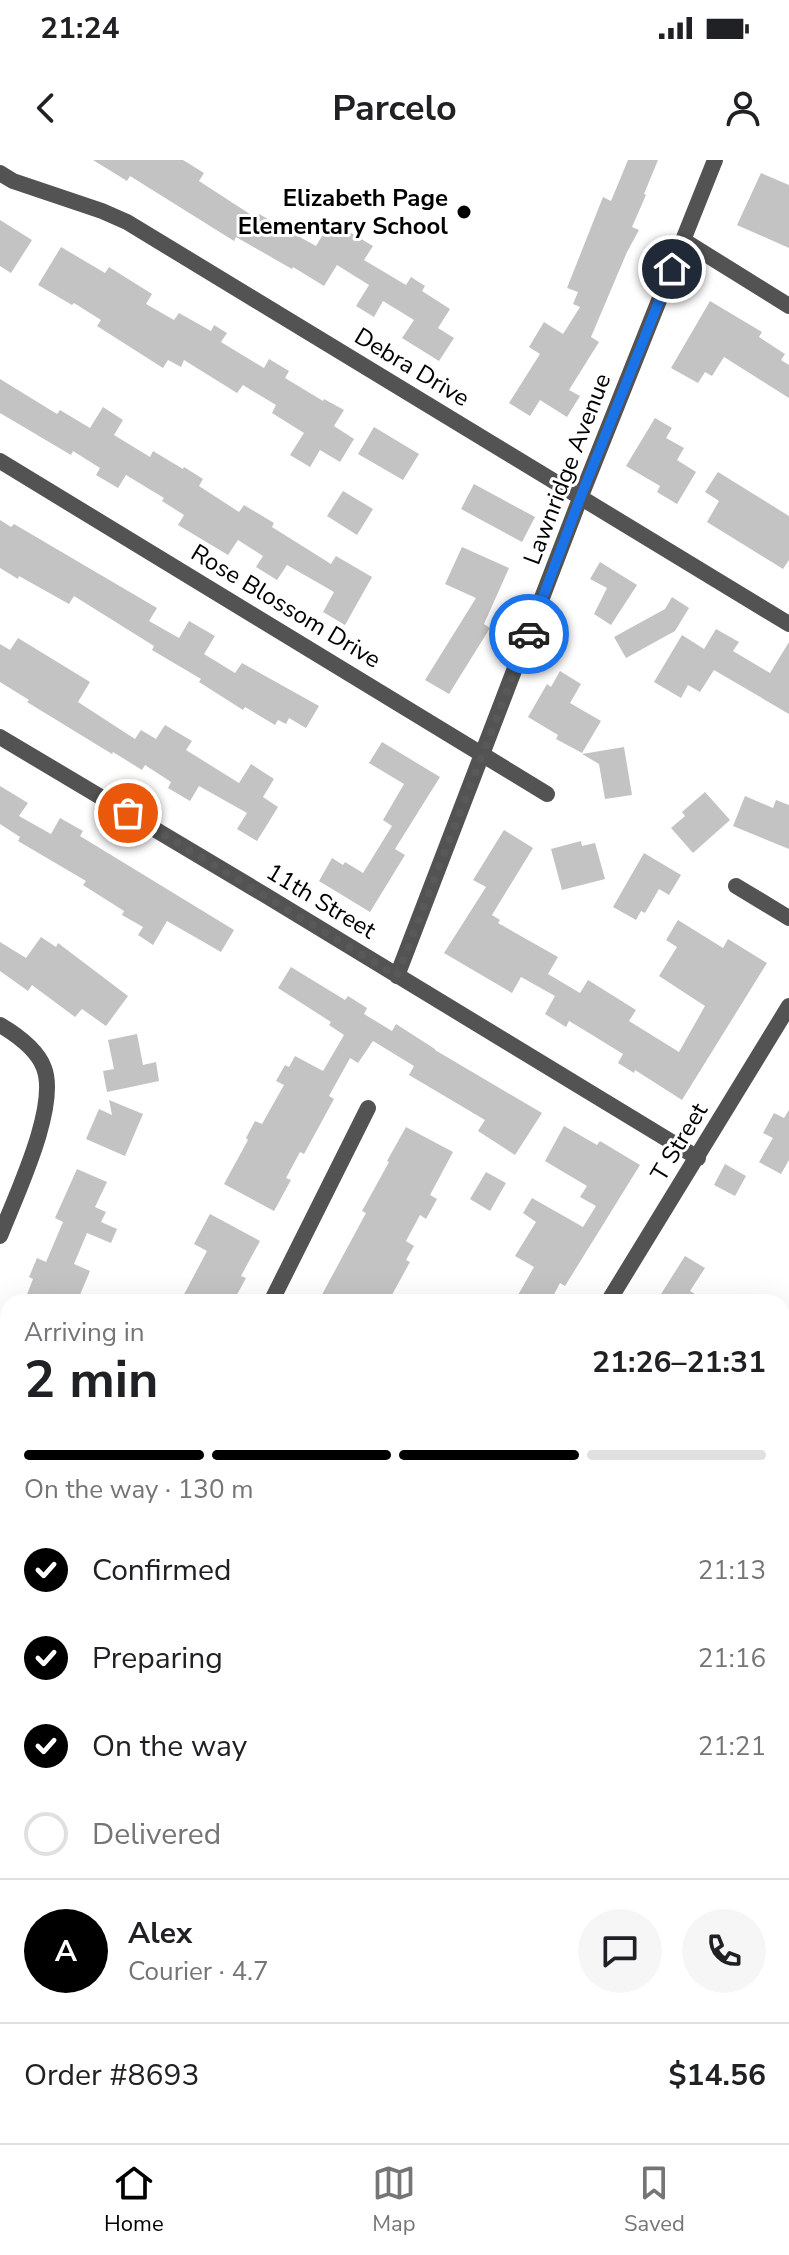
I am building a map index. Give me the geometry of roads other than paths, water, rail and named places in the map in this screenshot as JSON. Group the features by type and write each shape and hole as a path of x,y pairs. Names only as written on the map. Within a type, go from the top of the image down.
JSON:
{"street":[{"name":"Lawnridge Avenue","path":"397,976 581,496 715,160"},
{"name":"Debra Drive","path":"0,173 13,181 127,222 789,624"},
{"path":"683,240 789,306"},
{"name":"Rose Blossom Drive","path":"0,461 547,794"},
{"name":"11th Street","path":"0,737 698,1158"},
{"path":"736,886 789,918"},
{"name":"T Street","path":"613,1294 789,1006"},
{"path":"0,1025 22,1039 44,1067 48,1093 42,1126 0,1236"},
{"path":"275,1294 368,1108"}],"place":[{"name":"Elizabeth Page Elementary School","path":"464,212"}]}
